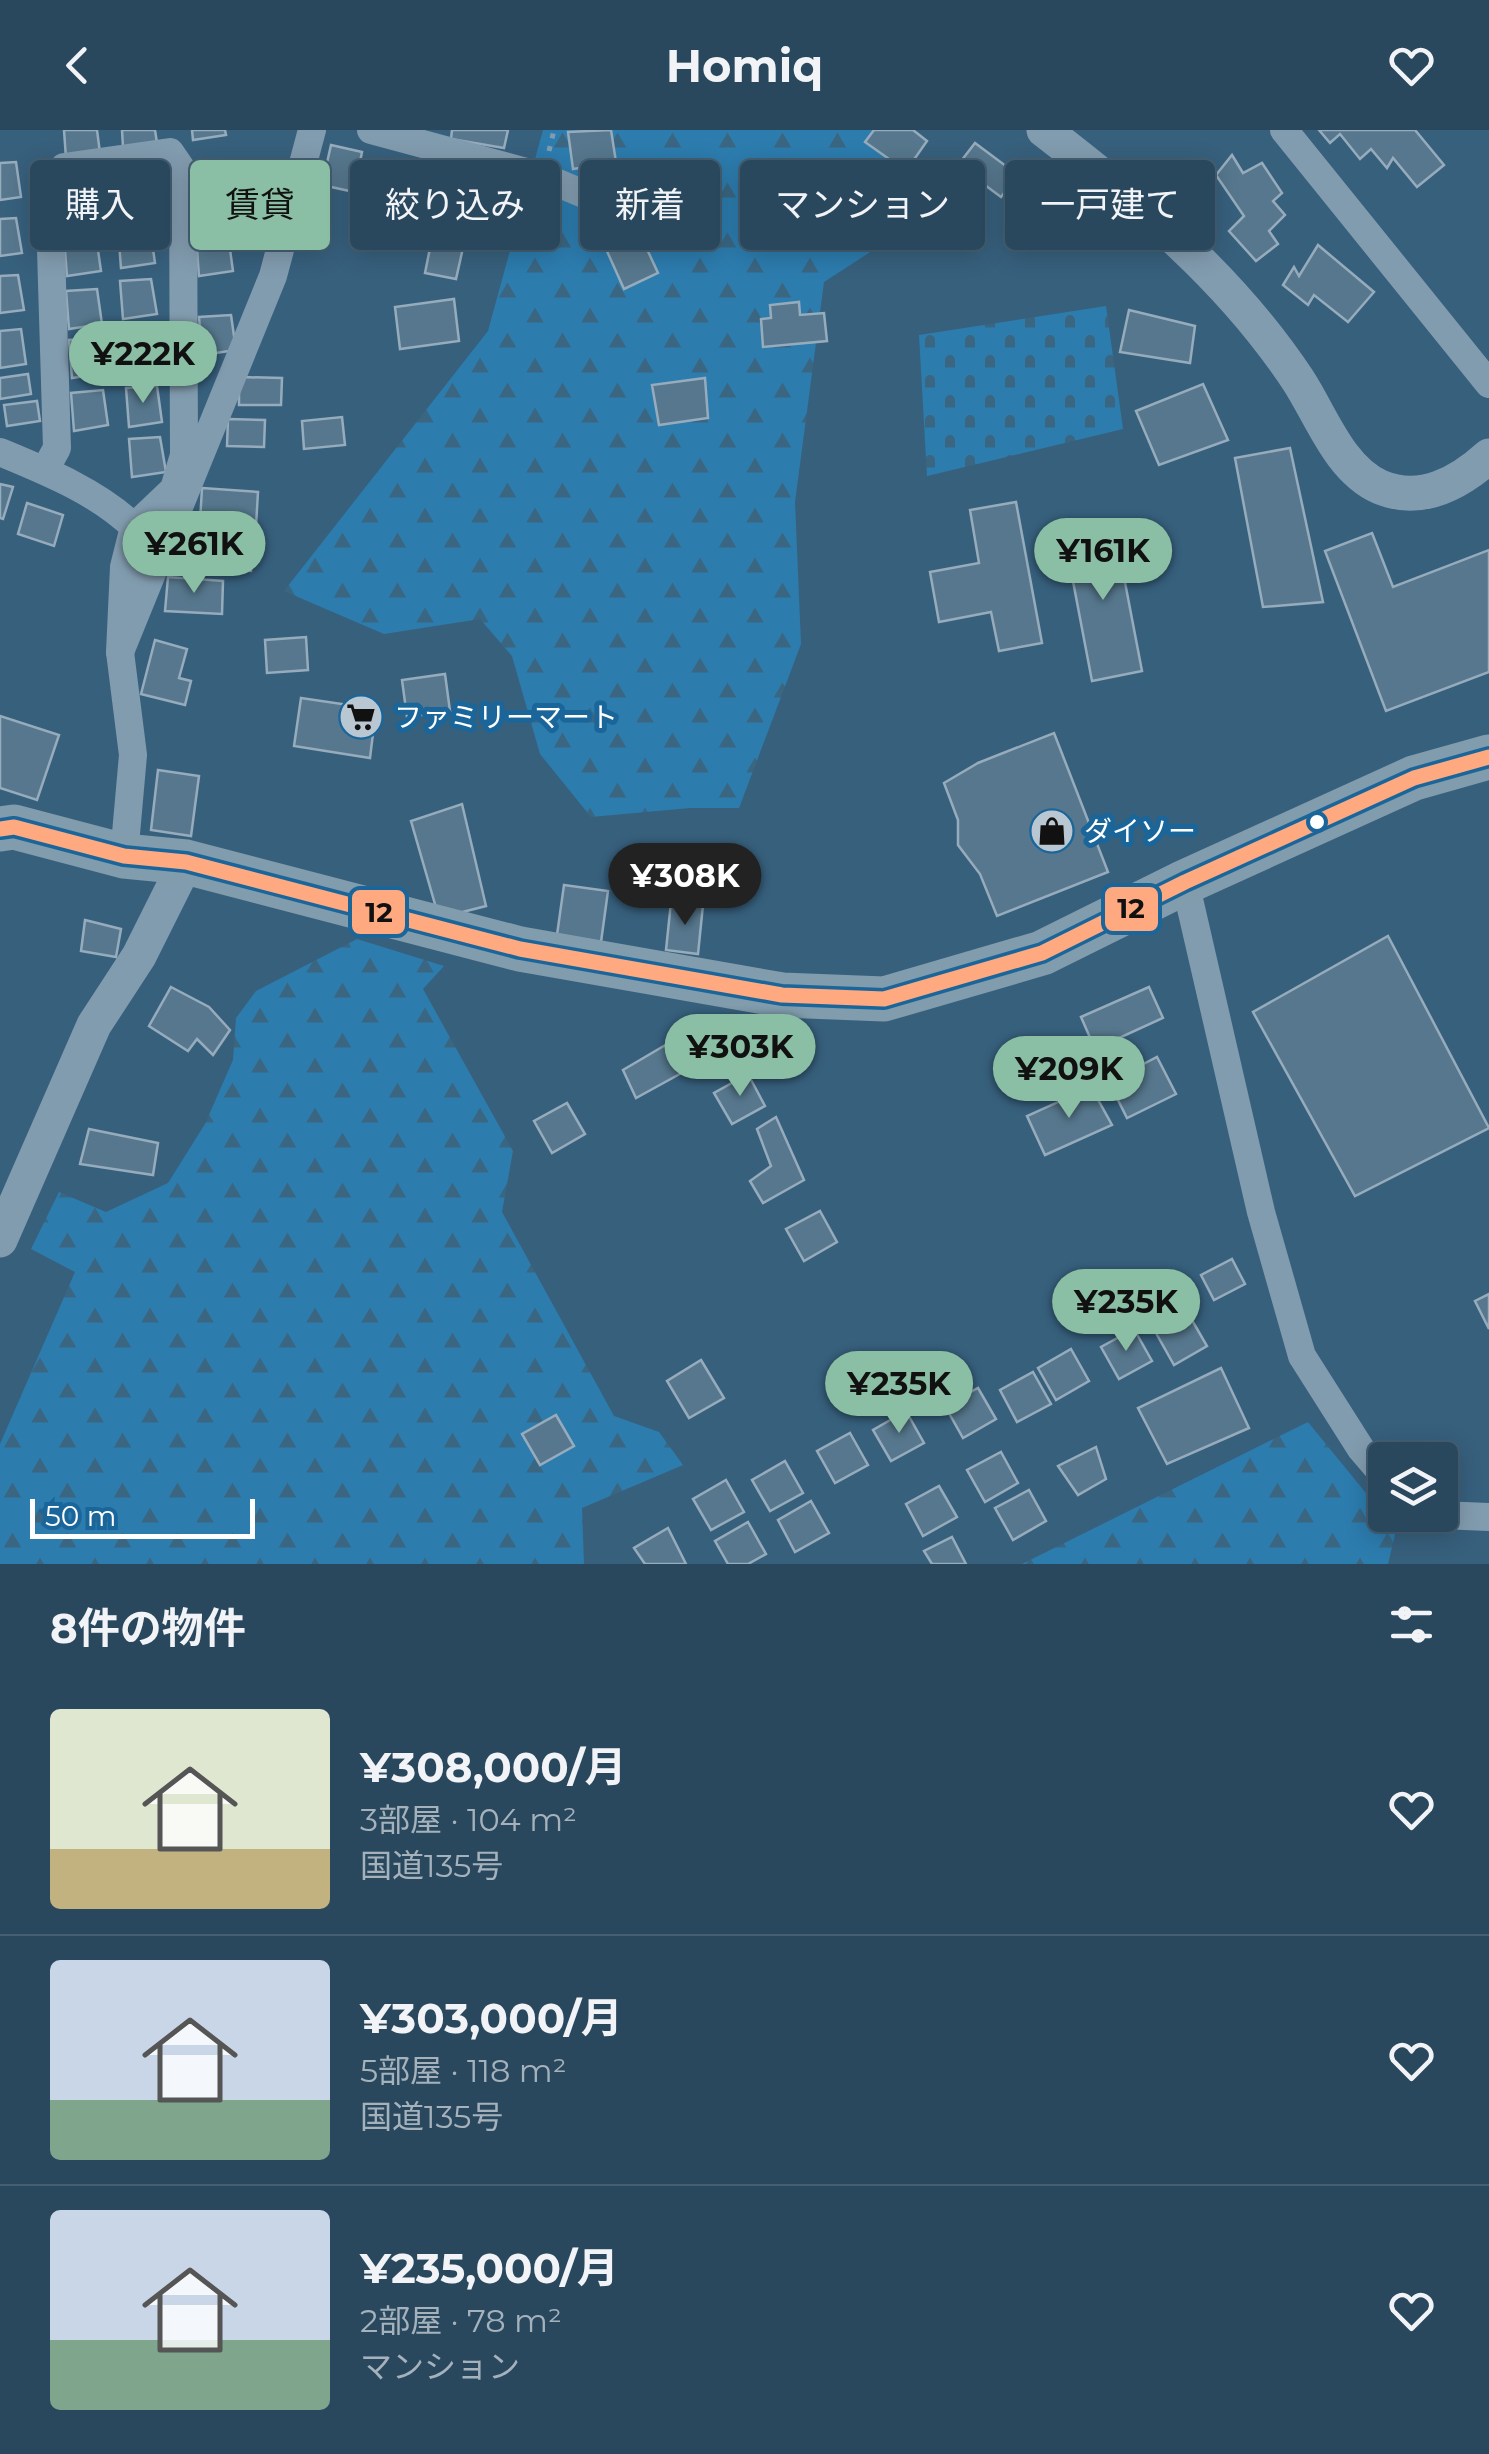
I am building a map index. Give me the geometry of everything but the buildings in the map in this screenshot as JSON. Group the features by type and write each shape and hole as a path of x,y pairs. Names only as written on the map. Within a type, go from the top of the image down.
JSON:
{"highway":[{"path":"0,829 14,827 124,856 186,862 520,949 782,995 884,1000 1042,953 1185,882 1414,778 1489,757"}],"street":[{"path":"120,652 273,276 312,130"},
{"path":"370,130 541,176 580,192"},
{"path":"1044,130 1206,263 1298,379 1341,453 1376,486 1413,497 1465,477 1489,456"},
{"path":"1284,130 1489,384"},
{"path":"45,470 57,448 48,184 64,167 170,152 183,171 184,454 174,489 134,527 124,567 120,652 133,755 124,856"},
{"path":"0,452 45,470 120,514 134,527"},
{"path":"0,1240 34,1172 94,1024 139,956 186,862"},
{"path":"1185,882 1261,1212 1302,1356 1368,1457"},
{"path":"1458,1515 1489,1517"}],"green space":[{"path":"543,130 898,130 899,160 740,160 740,250 873,250 824,282 795,502 801,644 739,808 591,817 540,754 512,656 480,619 384,634 284,591 488,331 510,250 560,250 560,160 535,160"},
{"path":"1106,306 1123,429 927,476 919,335"},
{"path":"357,939 444,966 423,989 513,1151 502,1212 614,1416 659,1432 683,1465 582,1508 584,1564 0,1564 0,1444 75,1272 31,1249 59,1192 106,1212 168,1183 205,1124 233,1060 236,1018 256,991"},
{"path":"1308,1422 1368,1496 1368,1532 1396,1532 1388,1564 1022,1564"}],"transit line":[{"name":"12","path":"0,829 14,827 124,856 186,862 520,949 782,995 884,999 1042,953 1185,882 1414,778 1489,757"}],"place":[{"name":"ファミリーマート","path":"361,717"},
{"name":"ダイソー","path":"1052,831"}]}
